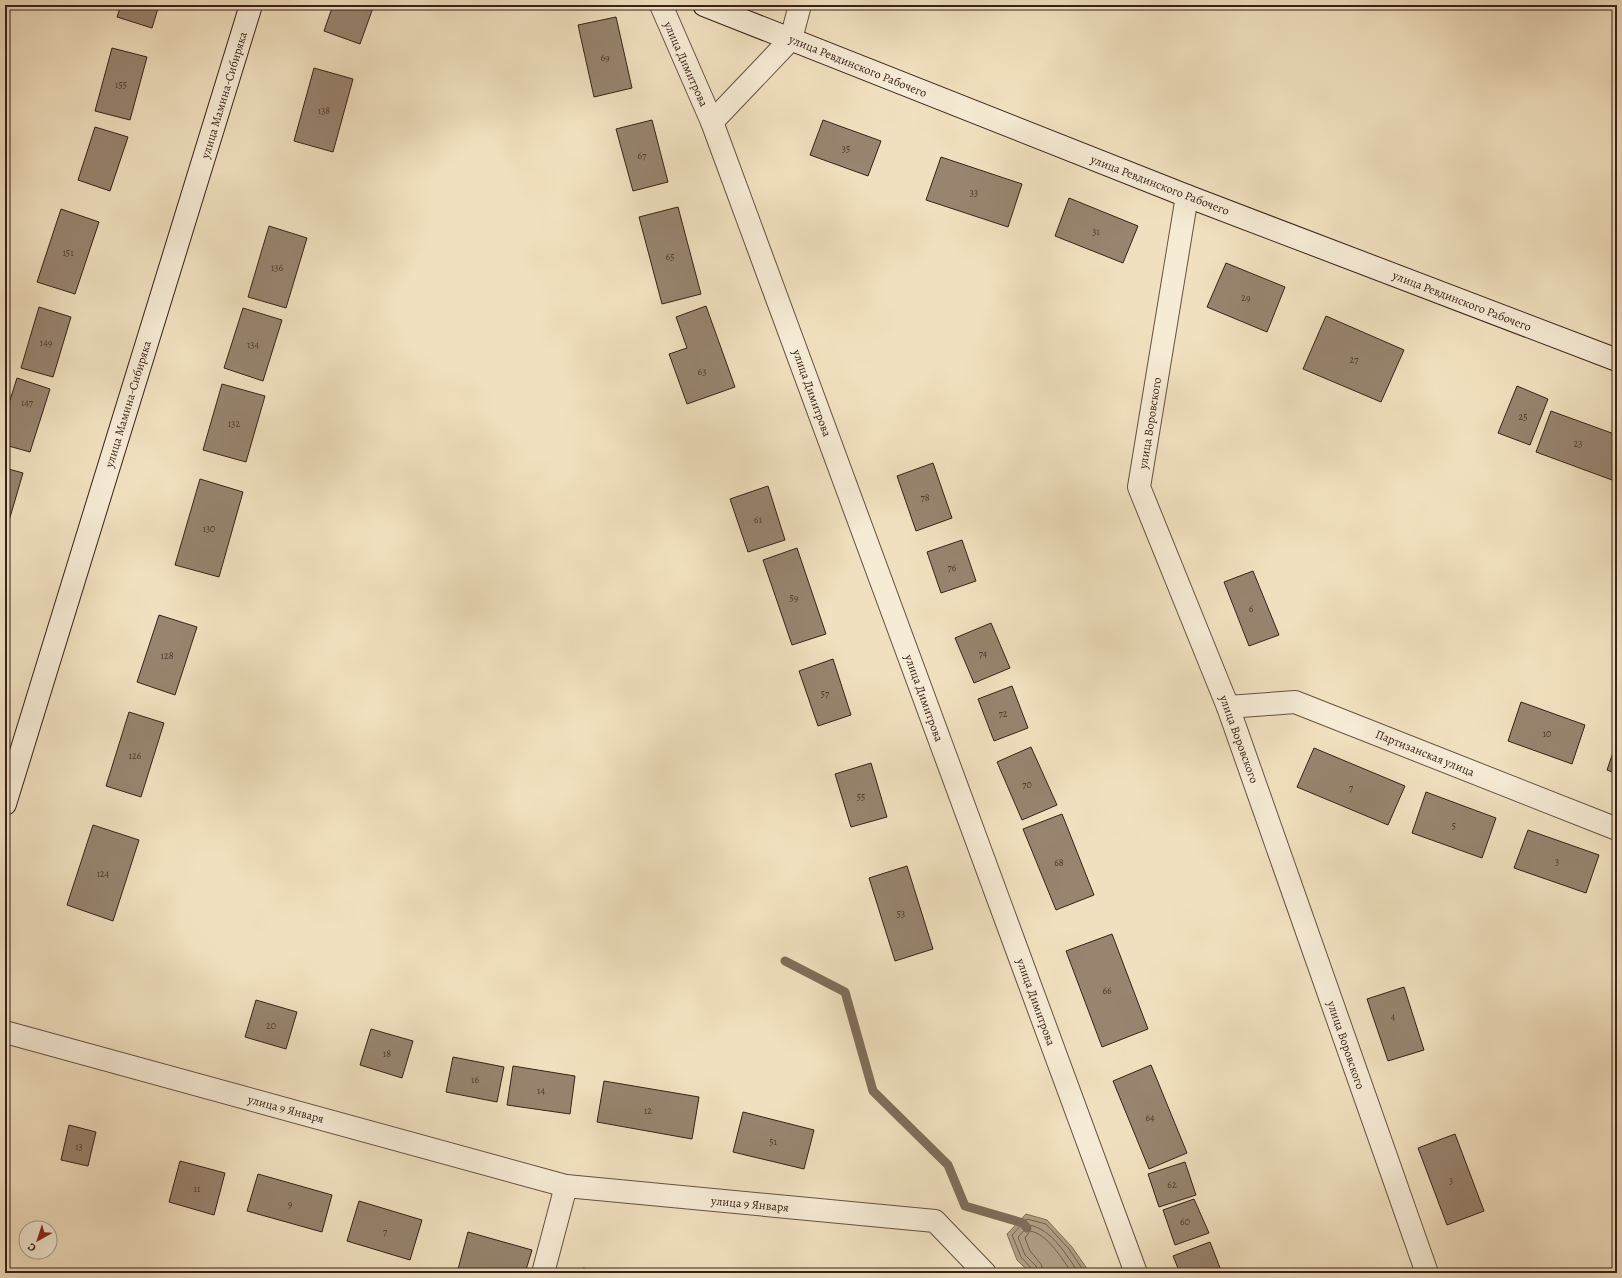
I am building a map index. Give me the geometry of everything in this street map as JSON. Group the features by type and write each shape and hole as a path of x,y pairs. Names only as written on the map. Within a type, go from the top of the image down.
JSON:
{"street":[{"name":"улица Мамина-Сибиряка","path":"5,804 251,5"},
{"name":"улица Димитрова","path":"661,5 712,122 1136,1273"},
{"name":"улица Ревдинского Рабочего","path":"704,5 1188,196 1617,360"},
{"name":"улица Димитрова","path":"712,122 791,39 800,5"},
{"name":"улица Воровского","path":"1188,196 1139,487 1228,707 1427,1273"},
{"name":"Партизанская улица","path":"1228,707 1295,702 1617,829"},
{"name":"улица 9 Января","path":"5,1032 566,1186 934,1221 985,1273"},
{"path":"543,1273 566,1186"}],"water":[{"path":"1026,1214 1047,1220 1072,1247 1090,1273 1030,1273 1017,1260 1007,1234"}],"building":[{"path":"121,5 159,5 152,28 117,17"},
{"path":"333,5 374,5 360,44 324,31"},
{"path":"616,17 632,88 594,97 578,25"},
{"path":"112,48 147,57 130,120 95,111"},
{"path":"314,68 353,79 333,152 294,141"},
{"path":"652,120 668,182 633,191 616,129"},
{"path":"823,120 881,141 868,176 810,155"},
{"path":"95,127 128,137 110,191 78,180"},
{"path":"941,157 1022,184 1008,227 926,200"},
{"path":"1069,198 1138,226 1123,263 1055,236"},
{"path":"678,207 701,294 662,304 639,217"},
{"path":"61,209 99,222 75,294 37,282"},
{"path":"269,226 307,238 286,308 248,297"},
{"path":"1226,263 1285,287 1267,332 1207,307"},
{"path":"706,306 735,387 687,404 669,354 687,348 676,317"},
{"path":"39,307 71,317 53,377 21,368"},
{"path":"243,308 282,320 263,381 224,368"},
{"path":"1326,316 1404,350 1381,402 1303,369"},
{"path":"17,378 50,389 30,452 5,445 5,416"},
{"path":"222,384 265,396 246,462 203,450"},
{"path":"1517,386 1548,399 1530,445 1498,433"},
{"path":"1551,411 1617,435 1617,467 1612,480 1536,452"},
{"path":"933,463 952,518 916,531 897,476"},
{"path":"5,468 23,473 6,531 5,531"},
{"path":"200,479 243,492 219,577 175,565"},
{"path":"768,486 785,540 748,552 730,499"},
{"path":"962,540 976,581 941,593 927,552"},
{"path":"797,548 826,634 792,645 763,560"},
{"path":"1253,571 1279,635 1249,646 1224,582"},
{"path":"159,615 197,627 175,695 137,682"},
{"path":"991,623 1010,668 974,683 955,638"},
{"path":"833,659 851,715 818,726 799,671"},
{"path":"1012,686 1028,728 994,741 978,699"},
{"path":"1521,702 1585,725 1572,764 1508,741"},
{"path":"129,712 164,723 141,797 106,786"},
{"path":"1617,741 1617,774 1607,770"},
{"path":"1031,747 1057,805 1022,820 997,762"},
{"path":"1314,748 1405,786 1388,825 1297,787"},
{"path":"871,763 887,817 851,827 835,774"},
{"path":"1426,792 1496,818 1482,858 1412,833"},
{"path":"1062,814 1094,895 1056,910 1023,829"},
{"path":"93,825 139,840 113,921 67,905"},
{"path":"1528,830 1599,855 1586,893 1514,868"},
{"path":"907,866 933,949 895,961 869,878"},
{"path":"1112,934 1148,1029 1102,1047 1066,951"},
{"path":"1404,987 1424,1050 1388,1061 1367,999"},
{"path":"256,1000 297,1012 286,1049 245,1037"},
{"path":"371,1029 413,1041 402,1078 360,1065"},
{"path":"453,1057 504,1067 497,1102 446,1092"},
{"path":"1151,1065 1187,1153 1149,1169 1113,1081"},
{"path":"513,1066 575,1076 570,1114 507,1105"},
{"path":"604,1081 699,1097 692,1139 597,1122"},
{"path":"743,1112 814,1130 804,1169 733,1152"},
{"path":"69,1125 96,1132 88,1166 61,1160"},
{"path":"1455,1134 1484,1211 1447,1225 1418,1148"},
{"path":"180,1161 225,1173 214,1215 169,1202"},
{"path":"1185,1162 1196,1195 1159,1207 1148,1174"},
{"path":"258,1174 332,1195 322,1232 247,1211"},
{"path":"1194,1199 1209,1233 1175,1245 1163,1210"},
{"path":"359,1201 422,1220 410,1260 347,1241"},
{"path":"468,1232 532,1250 525,1273 457,1273"},
{"path":"1210,1242 1222,1273 1180,1273 1173,1256"},
{"path":"583,1268 614,1273 582,1273"}],"waterway":[{"path":"785,961 845,992 873,1091 948,1165 965,1206 1023,1223 1027,1228"}]}
